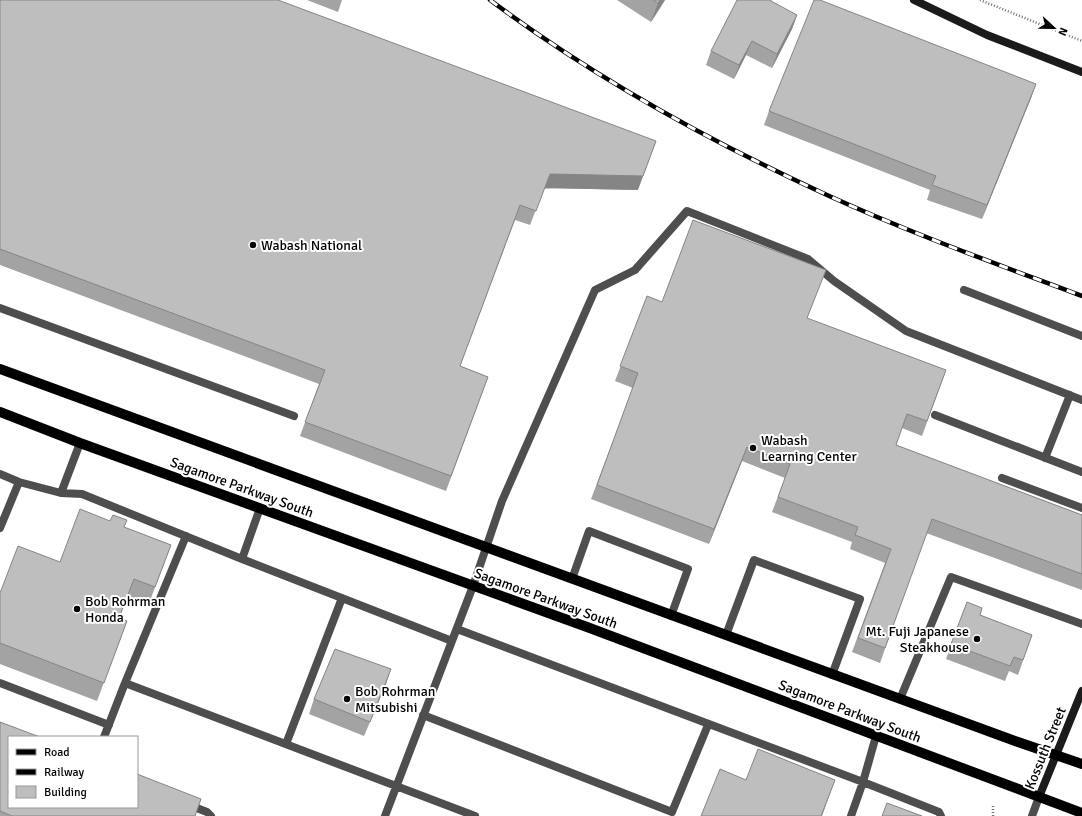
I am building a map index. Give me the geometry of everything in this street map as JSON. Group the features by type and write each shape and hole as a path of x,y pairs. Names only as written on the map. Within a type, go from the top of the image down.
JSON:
{"main road":[{"name":"Sagamore Parkway South","path":"0,369 671,616 1082,764"},
{"name":"Sagamore Parkway South","path":"0,412 80,443 587,627 1082,813"}],"street":[{"path":"914,0 987,35 1082,72"},
{"path":"384,816 457,629 487,548 502,501 595,290 635,270 687,211 808,259 834,281 906,331 1082,400"},
{"path":"964,290 1082,336"},
{"path":"0,308 294,416"},
{"path":"1045,458 1070,395"},
{"path":"935,415 1082,472"},
{"path":"61,492 80,443"},
{"path":"0,474 19,482 61,492 82,494 452,641"},
{"path":"1002,478 1082,508"},
{"path":"0,528 19,482"},
{"path":"242,558 260,508"},
{"path":"572,579 589,531 688,569 671,616"},
{"path":"104,736 186,536"},
{"path":"726,635 754,560 853,596 860,599 832,674"},
{"path":"900,699 951,577 1082,624"},
{"path":"286,744 342,598"},
{"path":"457,629 708,725 863,782 939,812 941,816"},
{"path":"0,683 109,725"},
{"path":"125,683 475,816"},
{"name":"Kossuth Street","path":"1032,816 1082,691"},
{"path":"423,715 672,812 708,725"},
{"path":"851,816 863,782 876,736"},
{"path":"179,801 207,812 211,816"}],"path":[{"path":"980,0 1082,41"},
{"path":"992,806 993,816"}],"building":[{"name":"Wabash National","path":"0,0 278,0 656,141 643,176 550,174 536,211 520,205 460,366 488,377 451,476 305,422 325,370 0,249"},
{"path":"653,0 660,0 658,3"},
{"path":"737,0 771,0 797,15 777,54 752,41 739,65 711,51"},
{"path":"814,0 820,0 1036,84 987,205 932,185 936,176 769,111"},
{"name":"Wabash Learning Center","path":"693,220 826,270 807,318 946,370 927,421 907,414 896,445 1082,515 1082,574 932,519 885,648 858,638 891,549 855,535 858,527 778,497 790,464 747,447 714,529 597,485 638,373 620,366 647,296 662,302"},
{"path":"80,509 110,521 113,515 127,520 124,527 171,545 155,587 134,579 119,618 127,621 104,683 0,643 0,593 18,546 60,562"},
{"path":"967,602 982,608 980,615 1032,635 1023,660 1014,657 1010,666 951,644"},
{"name":"Bob Rohrman Mitsubishi","path":"335,649 391,669 370,722 314,699"},
{"path":"0,722 37,736 8,736 8,808 138,808 138,774 201,799 195,816 12,816 0,811"},
{"path":"758,749 835,780 821,816 701,816 720,769 746,780"},
{"path":"887,803 922,816 882,816"}],"railway":[{"path":"490,0 570,56 612,82 739,153 858,209 954,248 1082,296"}],"place":[{"name":"Wabash National","path":"253,245"},
{"name":"Wabash Learning Center","path":"753,448"},
{"name":"Bob Rohrman Honda","path":"77,609"},
{"name":"Mt. Fuji Japanese Steakhouse","path":"977,639"},
{"name":"Bob Rohrman Mitsubishi","path":"347,699"}]}
